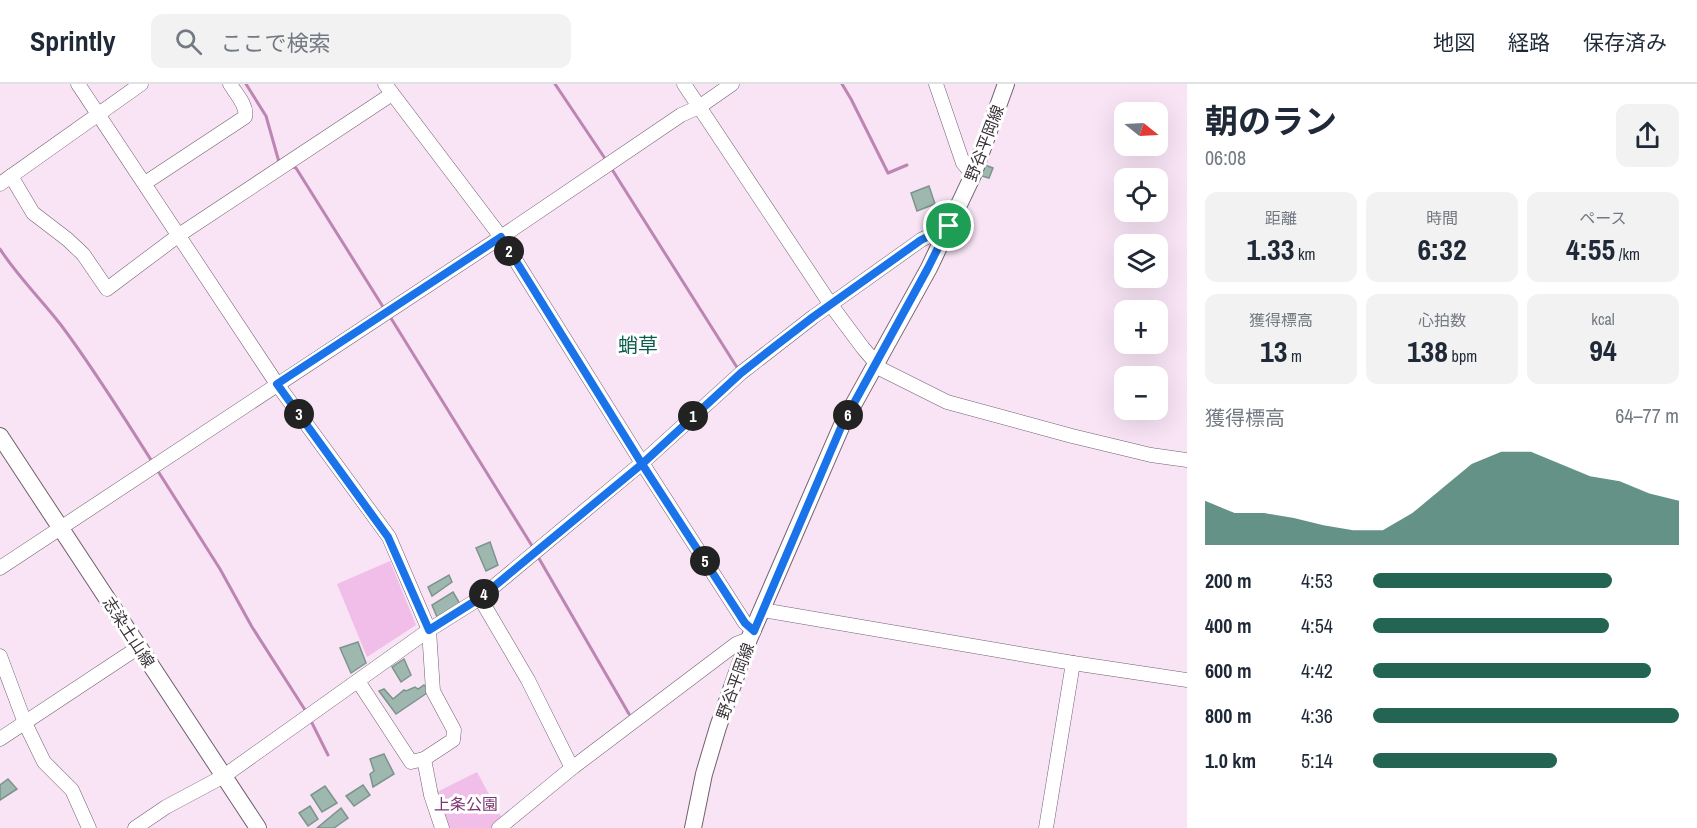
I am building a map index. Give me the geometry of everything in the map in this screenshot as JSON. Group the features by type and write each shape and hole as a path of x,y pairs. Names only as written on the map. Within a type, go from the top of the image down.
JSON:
{"main road":[{"name":"野谷平岡線","path":"693,828 704,774 718,727 762,610 842,425 928,268 973,175 1006,84"},
{"name":"志染土山線","path":"0,436 258,828"}],"street":[{"path":"78,84 277,384 388,537 429,630 433,691 454,730 453,740 424,759 411,762 358,681"},
{"path":"141,84 5,180 33,213 82,254 107,289 179,235 389,89 501,237 642,464 752,635 736,644 572,768 499,828"},
{"path":"145,183 244,117 246,111 230,84"},
{"path":"684,84 831,305 881,369 947,402 1072,436 1154,455 1187,460"},
{"path":"0,568 501,237 681,115 699,107 732,84"},
{"path":"936,84 963,163 973,175"},
{"path":"135,828 166,807 224,776 429,630 480,598 642,464 741,373 921,240 949,226"},
{"path":"480,598 528,680 572,768"},
{"path":"762,610 1187,680"},
{"path":"0,739 139,647"},
{"path":"0,656 25,723 44,762 72,789 89,828"},
{"path":"1046,828 1073,663"},
{"path":"424,759 431,795 442,828"}],"green space":[{"path":"390,561 416,625 367,657 337,584"},
{"name":"上条公園","path":"477,772 505,824 499,828 442,828 431,795"}],"building":[{"path":"985,165 993,168 989,178 982,176"},
{"path":"929,186 935,204 917,211 911,193"},
{"path":"490,542 498,565 486,571 476,548"},
{"path":"449,575 452,582 432,596 428,587"},
{"path":"453,592 460,604 437,617 432,605"},
{"path":"358,642 366,663 351,673 340,648"},
{"path":"404,659 411,675 401,682 392,667"},
{"path":"424,685 430,691 396,714 379,691 384,689 393,699 404,690 415,687 418,689"},
{"path":"384,754 394,774 373,787 370,774 374,771 370,759"},
{"path":"8,779 17,789 0,800 0,785"},
{"path":"363,785 370,795 354,806 346,796"},
{"path":"325,786 337,803 322,812 311,795"},
{"path":"310,806 318,819 308,826 299,813"},
{"path":"341,808 348,818 334,828 317,828"}],"waterway":[{"path":"246,84 266,116 279,162 282,162"},
{"path":"555,84 606,160"},
{"path":"842,84 888,173 907,165"},
{"path":"291,166 296,168 385,310"},
{"path":"613,171 738,369"},
{"path":"0,249 73,342 153,463"},
{"path":"389,315 534,549"},
{"path":"156,468 307,713"},
{"path":"537,555 629,714"},
{"path":"310,719 328,755"}],"district":[{"name":"蛸草","path":"638,344"}],"route":[{"path":"949,226 842,425 754,631 745,623 642,464 480,598 429,630 388,537 277,384 501,237 642,464 741,373 774,347 921,240 949,226"}]}
